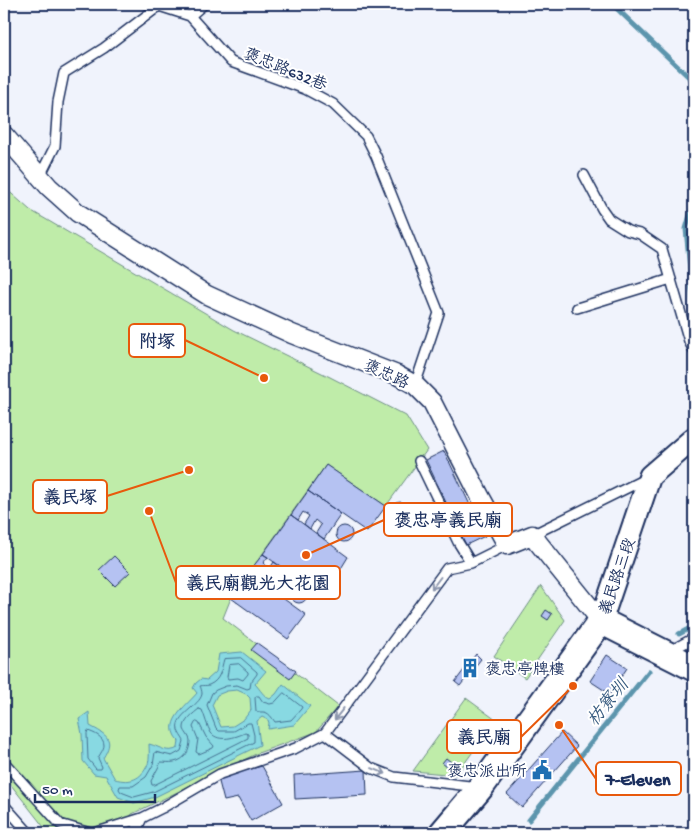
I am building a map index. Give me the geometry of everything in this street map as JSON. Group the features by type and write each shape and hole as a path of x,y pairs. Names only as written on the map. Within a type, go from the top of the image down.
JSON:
{"main road":[{"path":"601,621 694,668"},
{"name":"義民路三段","path":"442,833 481,787 601,621"}],"street":[{"name":"褒忠路","path":"4,135 49,187 78,213 207,295 292,334 397,374 415,385 432,402 507,545"},
{"path":"650,476 694,438"},
{"name":"義民路三段","path":"601,621 650,476"},
{"path":"507,545 532,535 601,621"}],"lane":[{"path":"40,176 55,146 58,102 64,73 104,48 159,6 190,16 204,4"},
{"name":"褒忠路632巷","path":"190,16 231,62 305,89 333,104 366,136 376,156 439,314 415,385"},
{"path":"584,175 609,219 628,231 640,234 662,249 689,341 694,351"},
{"path":"577,308 670,279"},
{"path":"419,461 470,563"},
{"path":"532,535 650,476"},
{"path":"4,762 60,824 92,833 142,818 220,774 296,748 325,733 448,568 470,563 507,545"},
{"path":"666,653 694,638"},
{"path":"325,733 371,768 394,777 481,787"},
{"path":"4,805 29,833"},
{"path":"136,833 142,818"}],"green space":[{"path":"4,187 30,210 234,330 406,416 427,450 386,506 326,465 231,598 223,618 338,706 316,732 258,753 132,814 121,833 55,833 47,831 4,776 4,468 8,464 9,401 4,396"},
{"path":"541,586 565,620 525,678 494,656"},
{"path":"466,698 496,720 456,775 413,771"}],"water":[{"path":"242,652 266,671 255,684 268,698 270,699 276,694 283,684 310,706 294,725 268,729 268,720 262,717 257,721 260,745 155,797 134,803 118,797 106,776 94,774 83,761 82,734 79,719 89,712 90,726 107,738 109,742 107,752 103,758 115,779 125,781 134,779 142,774 148,764 149,744 167,750 178,748 179,741 175,737 173,728 176,717 197,693 193,688 196,683 201,679 207,680 216,672 219,654","holes":["237,690 250,698 251,710 244,719 233,726 221,727 212,705 217,695"]}],"building":[{"path":"444,451 485,536 466,545 426,460"},
{"path":"326,465 386,506 367,532 308,491"},
{"path":"308,491 341,514 324,539 316,533 321,525 315,520 310,529 304,524 309,516 303,512 298,520 291,515"},
{"path":"397,502 403,502 408,507 406,516 397,518 392,513 392,507"},
{"path":"291,515 348,557 337,575 320,595 263,554"},
{"path":"344,526 350,528 352,534 350,540 344,542 338,540 336,534 338,528"},
{"path":"263,554 268,557 263,563 270,568 274,562 280,566 276,572 281,576 285,570 294,576 279,596 248,573"},
{"path":"114,556 130,572 115,586 99,570"},
{"path":"248,573 306,615 288,639 231,598"},
{"path":"299,587 305,589 307,595 305,601 299,603 293,601 291,595 293,589"},
{"path":"546,610 552,614 548,620 542,616"},
{"path":"257,643 296,671 290,679 251,650"},
{"name":"褒忠亭牌樓","path":"476,654 481,659 460,686 455,682"},
{"path":"607,655 627,668 610,694 590,681"},
{"name":"褒忠派出所","path":"562,732 577,746 522,808 507,794"},
{"path":"446,758 451,762 447,767 442,763"},
{"path":"262,766 283,803 251,821 238,798 224,801 218,778"},
{"path":"366,770 367,795 295,799 294,775"}],"waterway":[{"path":"612,4 694,82"},
{"path":"694,201 686,229 694,309"},
{"name":"枋寮圳","path":"679,634 694,626"},
{"name":"枋寮圳","path":"529,820 649,671"}],"place":[{"name":"附塚","path":"264,378"},
{"name":"義民塚","path":"189,470"},
{"name":"義民廟觀光大花園","path":"149,511"},
{"name":"褒忠亭義民廟","path":"306,555"},
{"name":"褒忠亭牌樓","path":"470,668"},
{"name":"義民廟","path":"573,686"},
{"name":"7-Eleven","path":"559,725"},
{"name":"褒忠派出所","path":"542,770"}]}
